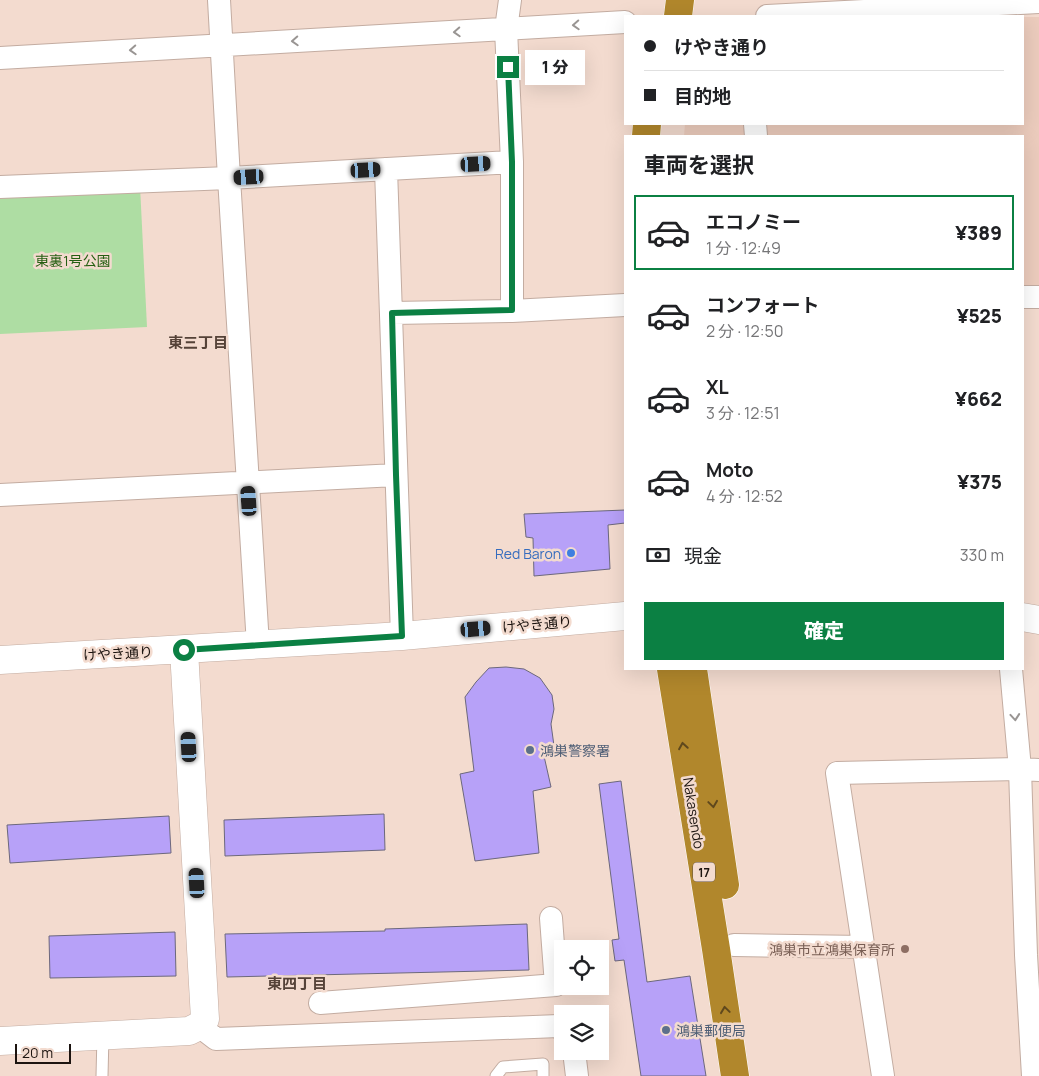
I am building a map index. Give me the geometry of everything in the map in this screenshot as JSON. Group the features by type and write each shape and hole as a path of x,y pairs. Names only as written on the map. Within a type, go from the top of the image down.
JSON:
{"highway":[{"path":"660,15 662,0"},
{"path":"678,15 680,0"},
{"name":"Nakasendo","path":"671,670 735,1076"},
{"name":"Nakasendo","path":"693,670 753,1076"}],"street":[{"path":"219,0 258,645"},
{"path":"510,0 506,29 512,162 512,310"},
{"path":"786,15 1039,2"},
{"path":"0,58 624,22"},
{"path":"0,188 229,178 512,162"},
{"path":"386,169 402,636"},
{"path":"1024,297 1039,297"},
{"path":"392,313 624,305"},
{"path":"0,495 396,475"},
{"name":"けやき通り","path":"0,660 402,636 624,616"},
{"path":"1024,617 1039,620"},
{"path":"0,1042 189,1031 199,1026 205,1019 184,650"},
{"path":"1010,670 1029,769 1033,1076"},
{"path":"883,1076 837,773 1029,769"},
{"path":"320,1003 556,985 551,918"},
{"path":"734,945 863,947"},
{"path":"394,998 395,1032"},
{"path":"199,1026 216,1040 554,1026"},
{"path":"575,1060 577,1076"}],"lane":[{"path":"102,1076 103,1035"},
{"path":"496,1076 503,1067 543,1064 543,1076"}],"shaded area":[{"path":"1024,17 1039,17 1039,287 1024,287 1024,135 684,135 685,125 1024,125"}],"green space":[{"name":"東裏1号公園","path":"140,186 147,327 0,334 0,195"}],"building":[{"name":"Red Baron","path":"624,510 624,523 608,525 610,569 534,576 533,538 526,537 524,514"},
{"path":"489,668 524,669 540,678 552,695 554,709 551,724 555,753 544,756 551,787 533,791 539,853 475,861 460,774 474,771 465,697"},
{"path":"621,781 647,982 690,976 706,1076 641,1076 624,960 615,961 612,940 619,939 599,784"},
{"path":"384,814 385,850 225,856 224,820"},
{"path":"169,816 171,853 10,863 7,825"},
{"path":"527,924 529,970 227,977 225,934 385,931 385,929"},
{"path":"175,932 176,976 50,978 49,936"}],"place":[{"name":"Red Baron","path":"571,553"},
{"name":"鴻巣警察署","path":"530,750"},
{"name":"鴻巣市立鴻巣保育所","path":"905,949"},
{"name":"鴻巣郵便局","path":"666,1030"}],"district":[{"name":"東三丁目","path":"198,342"},
{"name":"東四丁目","path":"297,983"}],"route":[{"path":"184,650 402,636 392,313 512,310 512,162 508,67"}]}
